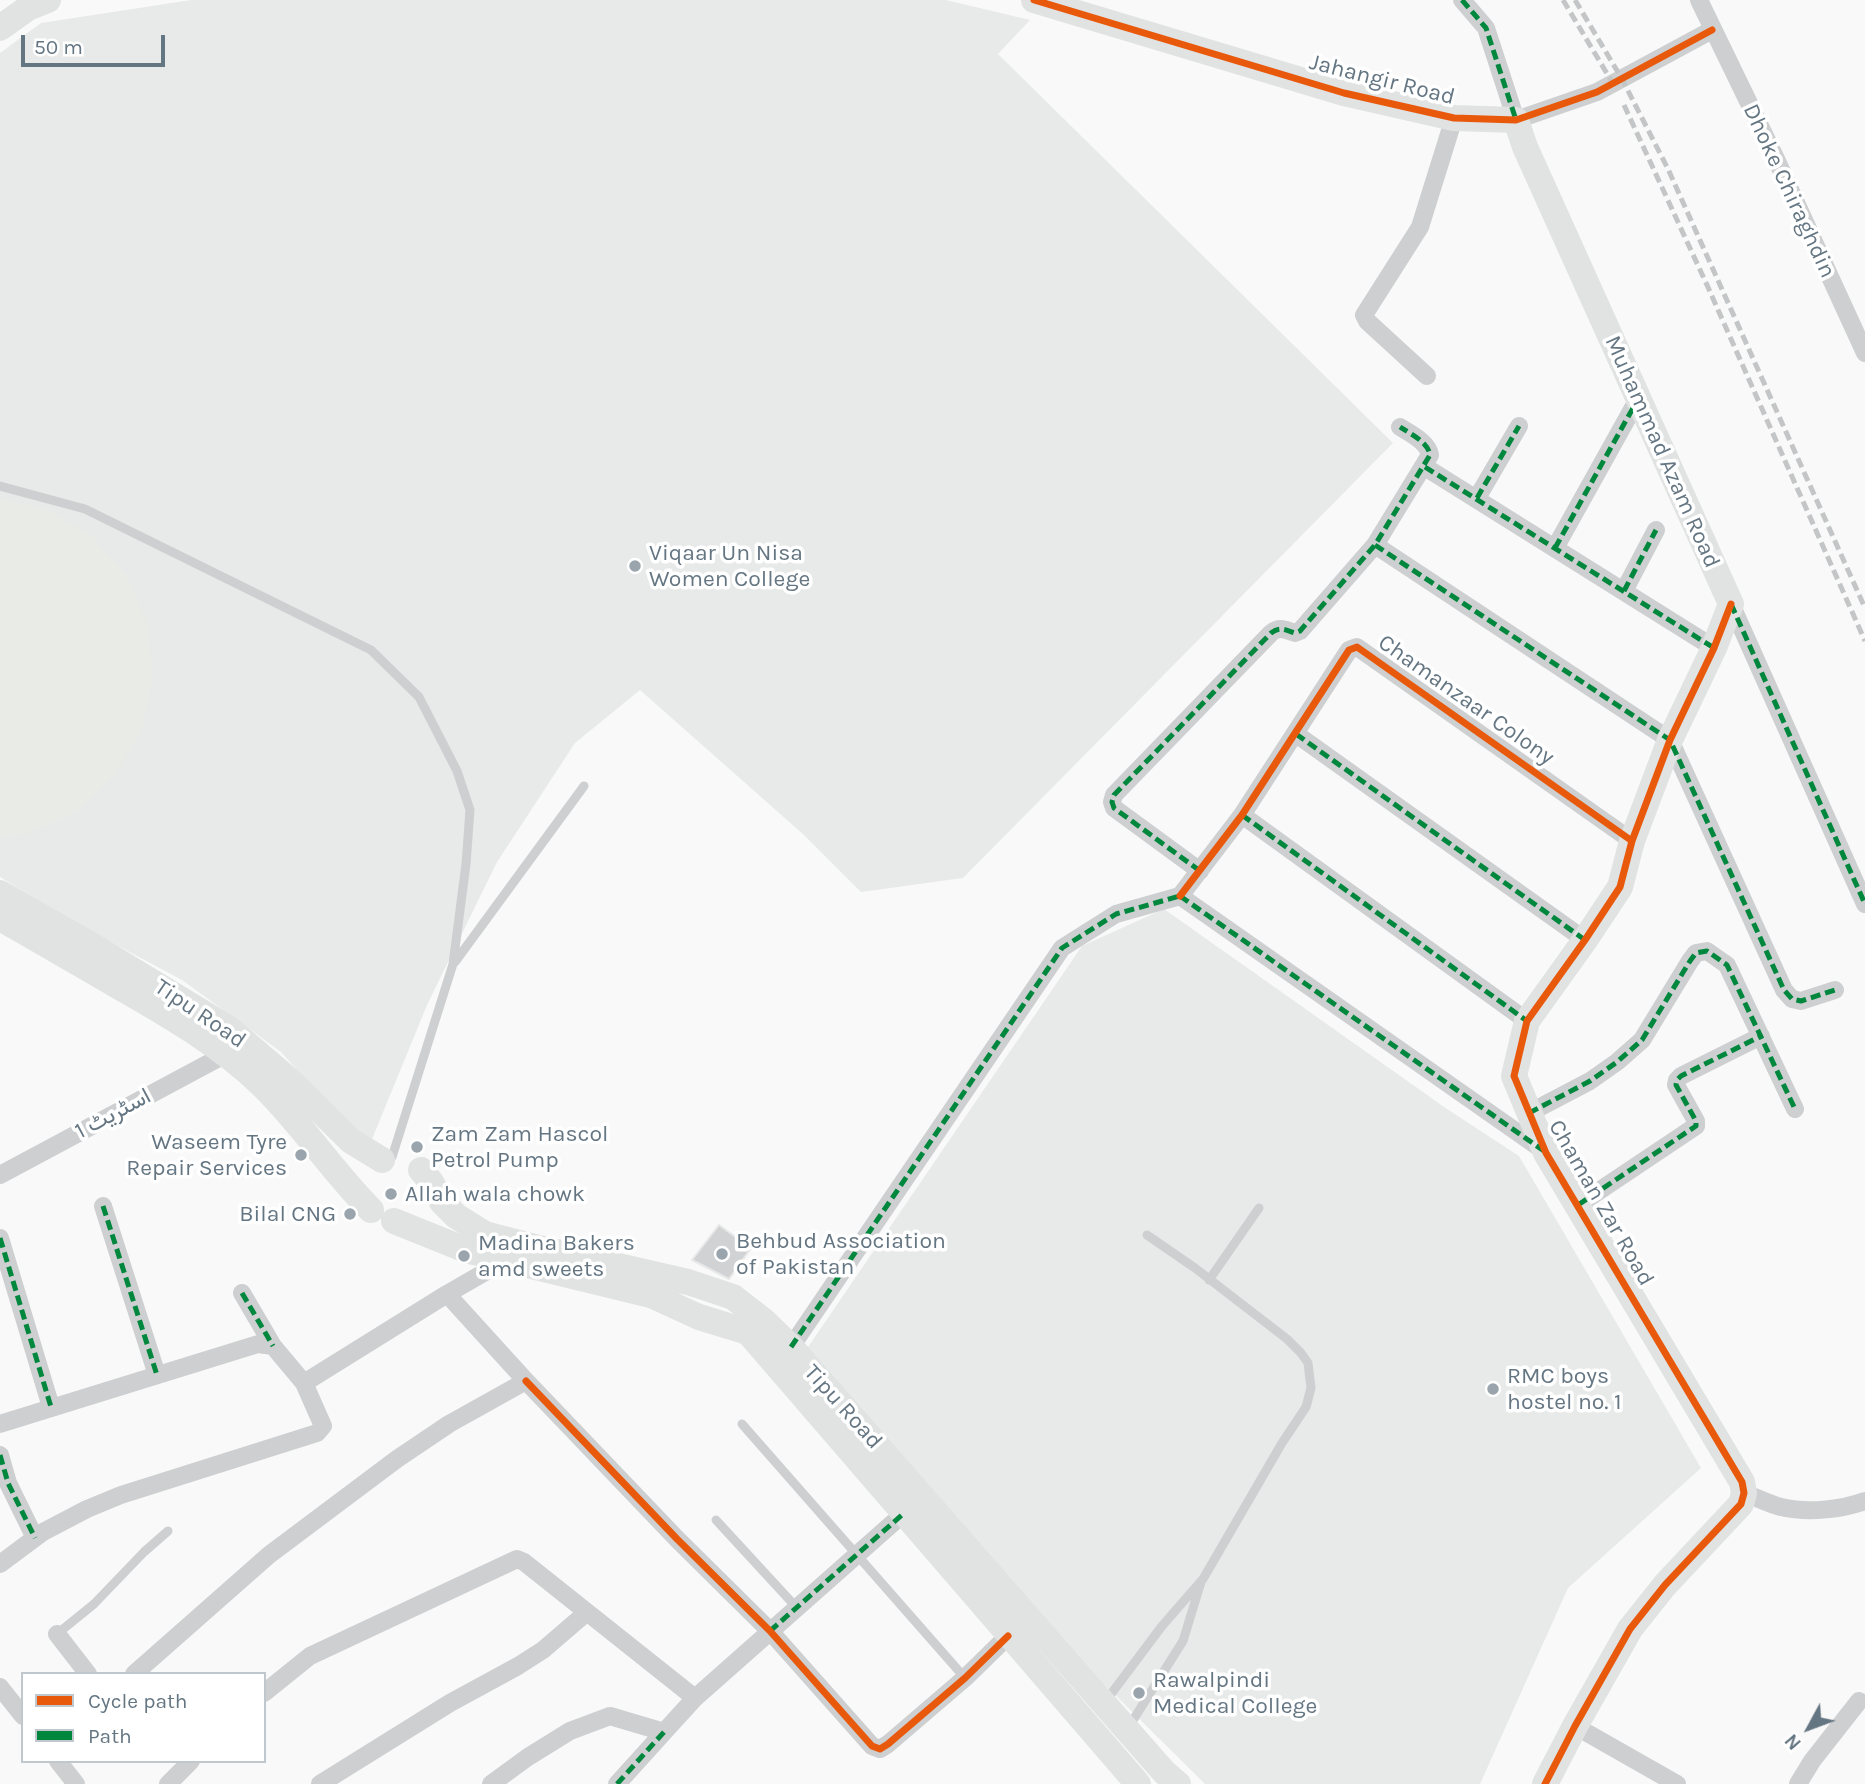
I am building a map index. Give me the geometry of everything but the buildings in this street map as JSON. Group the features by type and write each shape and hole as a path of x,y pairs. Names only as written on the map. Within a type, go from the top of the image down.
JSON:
{"main road":[{"path":"0,28 28,8 48,0"},
{"name":"Jahangir Road","path":"1034,0 1344,93 1454,118 1516,120"},
{"name":"Muhammad Azam Road","path":"1516,120 1525,147 1731,604"},
{"name":"Chaman Zar Road","path":"1731,604 1714,648 1670,740 1632,841 1620,887 1527,1021 1514,1076 1546,1153 1742,1482 1744,1493"},
{"name":"Tipu Road","path":"0,893 228,1028 289,1080 351,1141 387,1158"},
{"path":"0,918 156,1008 226,1054 295,1120 356,1195 382,1216 466,1250 651,1295 699,1317 748,1332 1138,1784"},
{"path":"387,1158 408,1160 421,1170 427,1184 426,1198 420,1211 408,1219 382,1216 365,1200 363,1188 366,1176 373,1166 387,1158"},
{"name":"Tipu Road","path":"421,1170 442,1202 456,1216 485,1234 688,1282 733,1297 764,1321 1164,1772 1178,1784"},
{"path":"1545,1784 1630,1629 1665,1585 1741,1504 1744,1493"}],"street":[{"name":"Muhammad Azam Road","path":"1462,0 1486,28 1516,120"},
{"name":"Dhoke Chiraghdin","path":"1699,0 1863,341"},
{"name":"Jahangir Road","path":"1516,120 1597,92 1712,30"},
{"path":"1427,376 1367,321 1364,315 1420,228 1454,118"},
{"path":"1555,548 1638,399"},
{"path":"1199,871 1114,808 1114,796 1271,633 1282,628 1295,633 1300,631 1375,545 1430,456 1430,450 1400,426"},
{"path":"1477,498 1519,426"},
{"path":"1425,467 1714,648"},
{"path":"1624,591 1657,530"},
{"path":"1375,545 1670,740 1784,990 1791,999 1801,1001 1835,990"},
{"name":"Muhammad Azam Road","path":"1731,604 1865,904"},
{"name":"Chamanzaar Colony","path":"1180,896 1242,815 1349,650 1357,647 1632,841"},
{"path":"1296,734 1585,940"},
{"path":"1242,815 1527,1021"},
{"path":"790,1348 1062,948 1116,914 1180,896 1546,1153"},
{"path":"1529,1113 1590,1081 1642,1040 1696,953 1707,951 1727,965 1795,1109"},
{"path":"1577,1205 1696,1126 1696,1121 1676,1085 1681,1076 1760,1036"},
{"name":"اسٹریٹ 1","path":"0,1175 226,1054"},
{"path":"103,1206 157,1374"},
{"path":"0,1238 51,1407"},
{"path":"304,1383 506,1260"},
{"path":"0,1564 43,1532 87,1509 121,1495 317,1433 323,1426 304,1383 273,1346 242,1293"},
{"path":"447,1294 677,1539 770,1631 872,1746 880,1749 888,1744 965,1678 1008,1636"},
{"path":"0,1424 258,1344 273,1346"},
{"path":"136,1672 269,1555 449,1423 526,1381"},
{"path":"0,1455 8,1483 35,1538"},
{"path":"1744,1493 1781,1507 1806,1510 1865,1501"},
{"path":"617,1784 695,1698 903,1514"},
{"path":"266,1691 310,1656 517,1559 695,1698"},
{"path":"320,1784 450,1703 543,1650 586,1613"},
{"path":"57,1634 86,1672"},
{"path":"0,1687 21,1713"},
{"path":"1798,1784 1812,1761 1859,1700"},
{"path":"491,1784 570,1731 610,1716 664,1732"},
{"path":"1575,1726 1677,1784"},
{"path":"60,1763 76,1784"},
{"path":"168,1784 189,1763"}],"lane":[{"path":"0,486 85,509 371,650 419,697 457,771 470,810 453,964 387,1158"},
{"path":"453,964 584,786"},
{"path":"1209,1280 1259,1208"},
{"path":"1104,1703 1162,1626 1203,1579 1306,1407 1311,1388 1307,1363 1287,1339 1147,1235"},
{"path":"742,1423 965,1678"},
{"path":"716,1520 797,1608"},
{"path":"57,1634 94,1604 168,1531"},
{"path":"1128,1730 1184,1641 1203,1579"}],"shaded area":[{"name":"Viqaar Un Nisa Women College","path":"191,0 946,0 1030,20 998,54 1393,443 963,878 861,892 804,835 640,690 575,743 497,862 427,1005 368,1149 281,1052 182,980 77,924 0,877 0,53 41,23"},
{"path":"0,499 44,508 91,535 126,575 148,625 153,678 142,730 115,776 76,812 27,834 0,836"},
{"path":"1164,909 1447,1109 1519,1156 1701,1468 1568,1588 1480,1784 1205,1784 1104,1684 808,1347 1082,946"}],"railway":[{"path":"1563,0 1615,87"},
{"path":"1575,0 1622,79 1668,169 1865,608"},
{"path":"1624,105 1865,641"}],"marked path":[{"path":"1462,0 1486,28 1516,120"},
{"path":"1555,548 1638,399"},
{"path":"1477,498 1519,426"},
{"path":"1200,871 1114,808 1114,795 1271,633 1280,629 1295,633 1300,631 1375,545 1430,455 1423,442 1400,427"},
{"path":"1425,467 1714,648"},
{"path":"1624,591 1656,530"},
{"path":"1375,545 1670,740 1784,990 1792,999 1801,1001 1835,990"},
{"path":"1731,604 1865,904"},
{"path":"1296,734 1585,940"},
{"path":"1242,815 1527,1021"},
{"path":"1180,896 1544,1151"},
{"path":"791,1347 1062,948 1116,914 1180,896"},
{"path":"1529,1113 1590,1081 1642,1040 1690,961 1696,953 1707,951 1727,965 1795,1109"},
{"path":"1578,1205 1696,1126 1696,1121 1676,1085 1681,1076 1761,1036"},
{"path":"103,1206 157,1375"},
{"path":"0,1238 51,1407"},
{"path":"242,1293 273,1346"},
{"path":"0,1455 8,1483 35,1538"},
{"path":"770,1631 903,1514"},
{"path":"617,1784 664,1732"}],"cycle path":[{"path":"1034,0 1344,93 1454,118 1516,120 1597,92 1712,30"},
{"path":"1545,1784 1630,1629 1665,1585 1741,1504 1744,1493 1742,1482 1546,1153 1514,1076 1527,1021 1620,887 1632,841 1670,740 1714,648 1731,604"},
{"path":"1180,896 1242,815 1349,650 1357,647 1632,841"},
{"path":"526,1381 677,1539 770,1631 872,1746 880,1749 888,1744 965,1678 1008,1636"}],"place":[{"name":"Viqaar Un Nisa Women College","path":"635,566"},
{"name":"Zam Zam Hascol Petrol Pump","path":"417,1147"},
{"name":"Waseem Tyre Repair Services","path":"301,1155"},
{"name":"Allah wala chowk","path":"391,1194"},
{"name":"Bilal CNG","path":"350,1214"},
{"name":"Behbud Association of Pakistan","path":"722,1254"},
{"name":"Madina Bakers amd sweets","path":"464,1256"},
{"name":"RMC boys hostel no. 1","path":"1493,1389"},
{"name":"Rawalpindi Medical College","path":"1139,1693"}]}
